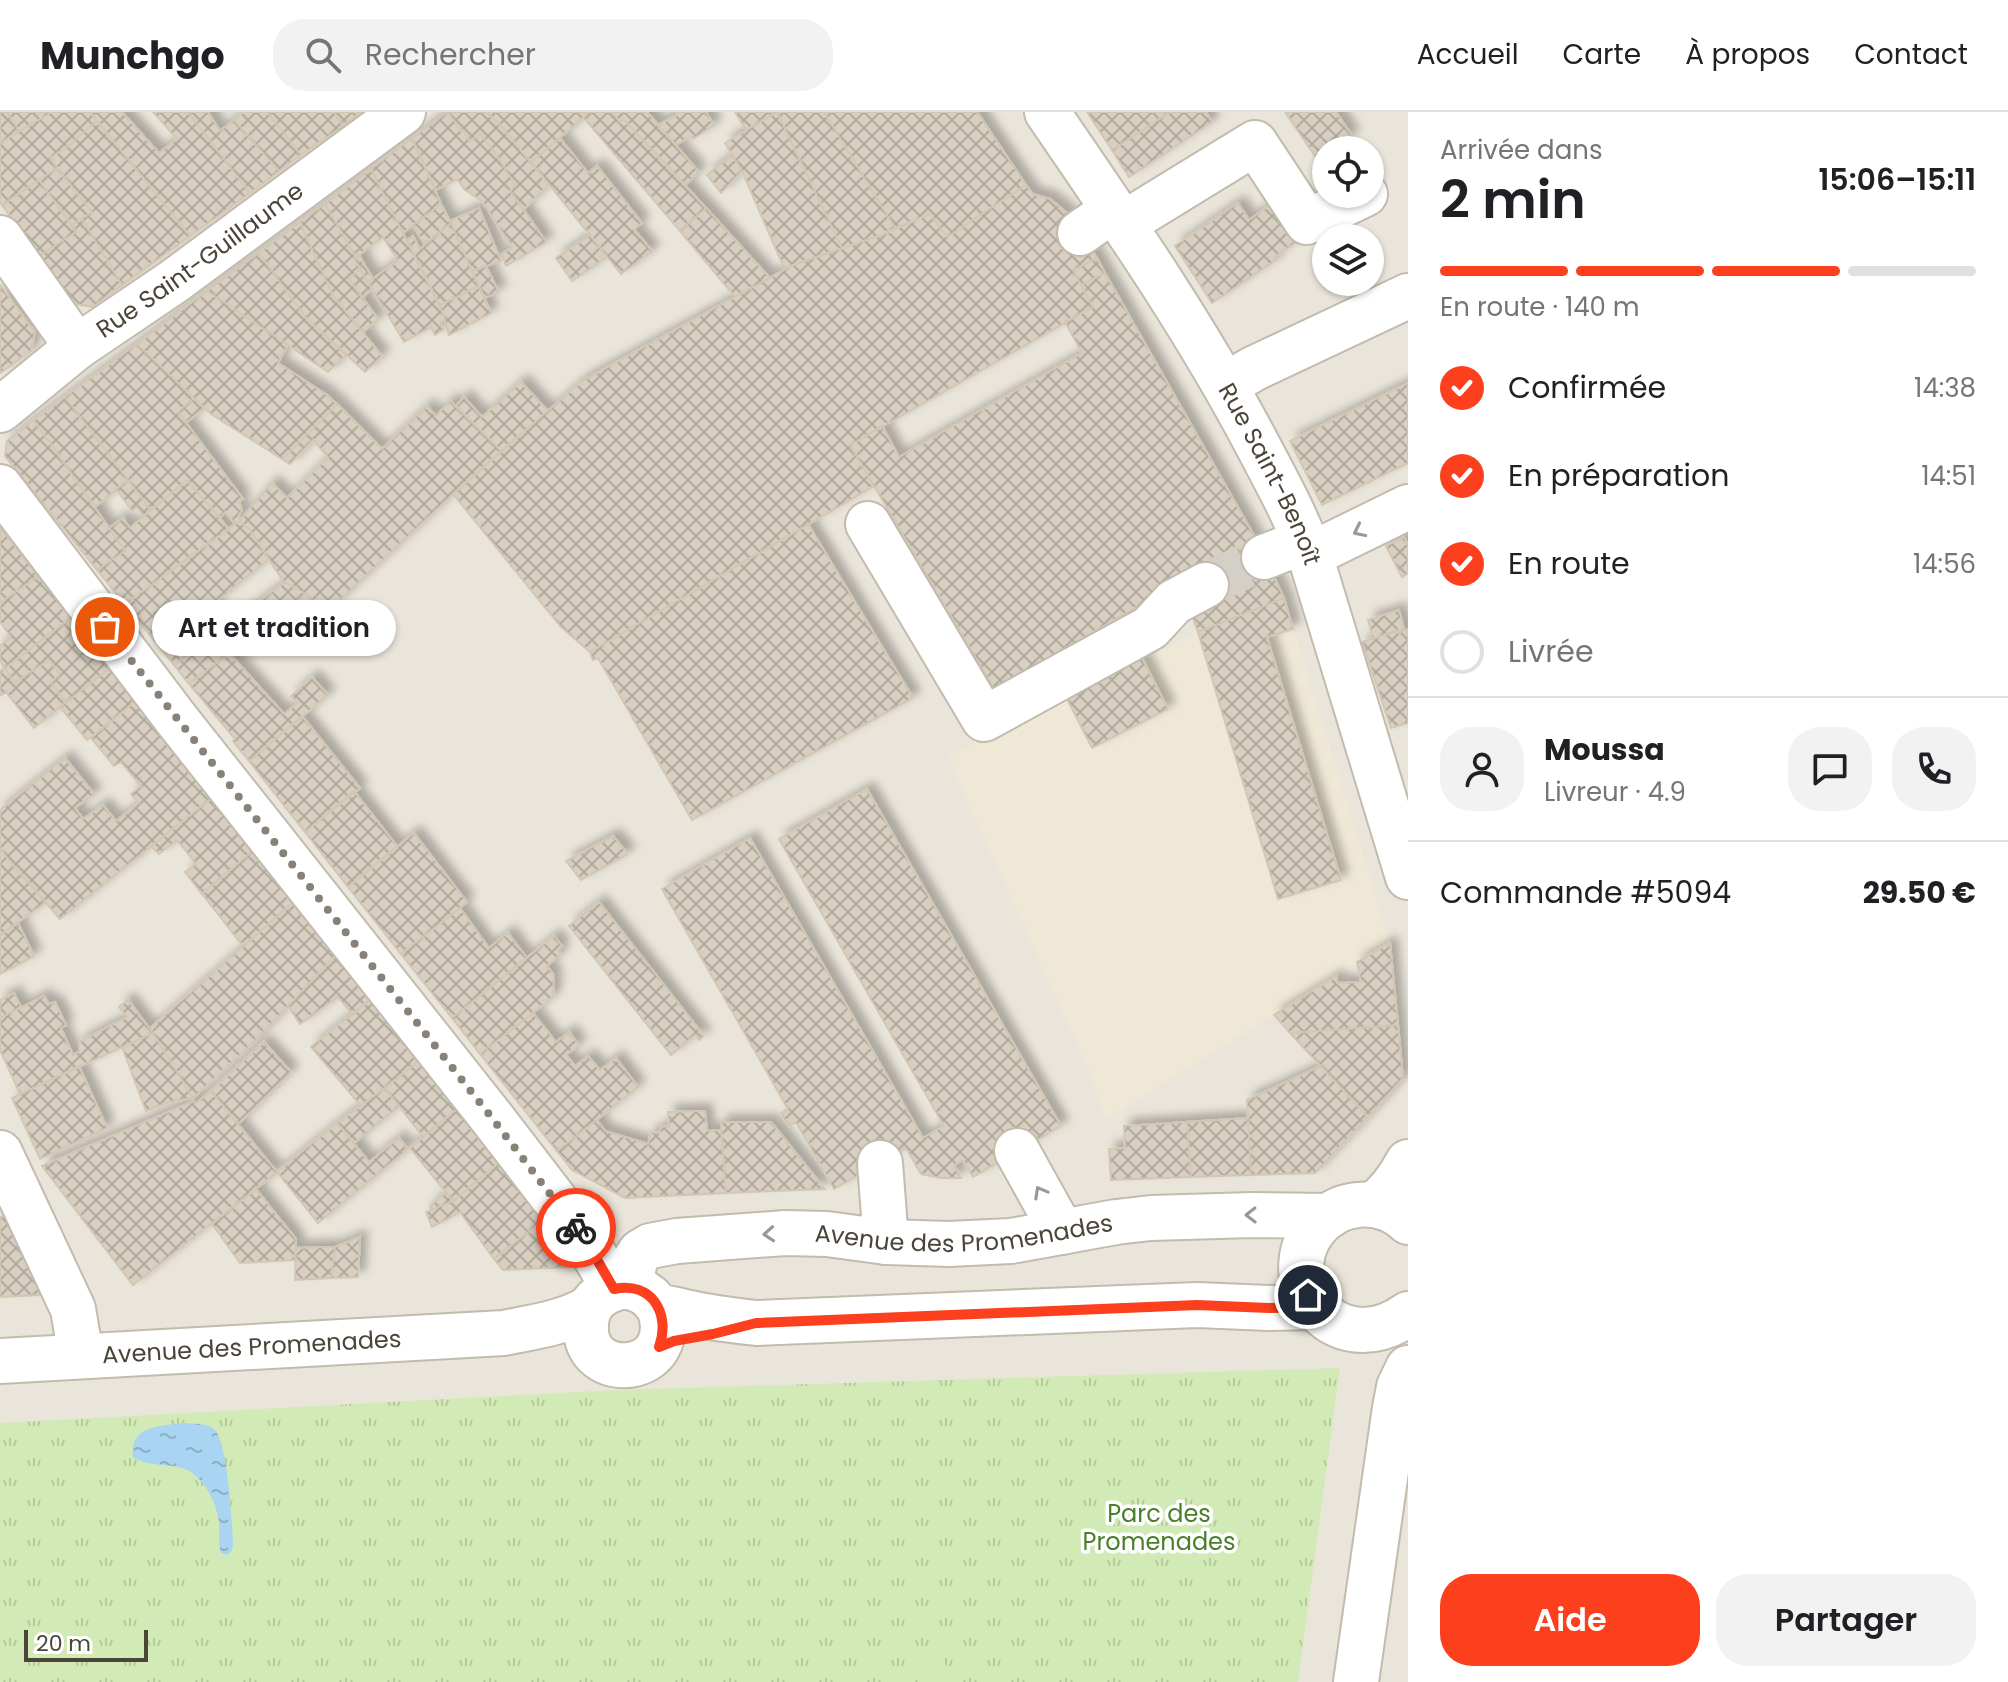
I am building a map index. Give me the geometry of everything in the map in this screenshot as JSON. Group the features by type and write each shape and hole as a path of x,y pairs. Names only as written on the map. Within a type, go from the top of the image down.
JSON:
{"street":[{"name":"Rue Saint-Guillaume","path":"0,410 77,347 173,282 403,112"},
{"name":"Rue Saint-Benoît","path":"1047,112 1105,222 1152,266 1226,385 1290,506 1307,548 1408,877"},
{"path":"1105,222 1255,143 1307,222 1336,208"},
{"path":"0,238 77,347"},
{"path":"1226,385 1253,369 1408,296"},
{"path":"0,487 177,720 585,1239 624,1314 756,1323 1197,1305 1308,1288"},
{"path":"1264,557 1307,548 1408,507"},
{"path":"868,524 984,719 1150,628 1174,602 1206,585"},
{"path":"1017,1151 1062,1232"},
{"path":"0,1153 73,1309 81,1356"},
{"path":"1390,1213 1384,1196 1408,1162"},
{"path":"880,1163 886,1242"},
{"name":"Avenue des Promenades","path":"0,1361 504,1333 563,1320 624,1314 635,1260 640,1252 650,1246 677,1241 785,1233 827,1234 921,1245 1011,1241 1151,1218 1329,1216 1350,1206 1390,1213"},
{"path":"1329,1216 1317,1226 1303,1253 1308,1288 1327,1319 1341,1327 1375,1331 1408,1316"},
{"path":"1356,1682 1405,1381 1357,1331"}],"shaded area":[{"path":"0,112 1408,112 1408,1682 0,1682"},
{"path":"1284,598 1390,943 1106,1119 1085,1062 948,757 1198,632"}],"green space":[{"name":"Parc des Promenades","path":"1340,1368 1298,1682 0,1682 0,1423 614,1390"},
{"path":"932,1649 943,1659 953,1682 920,1682 921,1655"}],"water":[{"path":"183,1423 202,1424 213,1428 218,1435 228,1482 233,1544 232,1551 227,1555 221,1553 215,1506 202,1482 182,1468 133,1457 133,1447 141,1433"}],"building":[{"path":"0,112 7,112 19,131 0,143"},
{"path":"7,112 52,112 19,131"},
{"path":"52,112 90,112 97,121 50,158 57,168 2,205 0,143"},
{"path":"90,112 122,112 159,153 177,139 153,112 188,112 250,193 190,236"},
{"path":"188,112 208,112 220,131 234,120 279,171 250,193"},
{"path":"244,112 267,112 301,155 279,171 234,120"},
{"path":"267,112 334,112 343,126 301,155"},
{"path":"334,112 361,112 343,126"},
{"path":"448,112 470,141 481,134 516,186 510,190 546,242 506,266 502,254 512,247 482,201 465,190 457,179 436,190 412,138"},
{"path":"448,112 486,112 549,185 523,210 510,190 516,186 481,134 470,141"},
{"path":"486,112 590,112 531,162"},
{"path":"590,112 612,112 620,122 623,119 706,208 680,231 583,117"},
{"path":"612,112 647,112 699,172 685,185 623,119 620,122"},
{"path":"676,112 706,112 714,125 693,139 691,136 676,145 658,125 677,115"},
{"path":"735,112 776,112 746,130"},
{"path":"777,112 842,248 784,268 742,171 725,143"},
{"path":"777,112 824,112 895,228 842,248"},
{"path":"824,112 977,112 1026,185 947,237 930,214 895,228"},
{"path":"1087,112 1170,112 1112,150"},
{"path":"1170,112 1206,112 1212,122 1129,177 1112,150"},
{"path":"1285,112 1336,112 1352,136 1312,136 1312,152"},
{"path":"97,121 190,236 122,285 82,219 92,212 50,158"},
{"path":"412,138 441,204 403,233 371,169"},
{"path":"560,138 588,173 597,166 642,223 634,229 652,251 621,274 531,162"},
{"path":"732,155 742,171 721,193 707,175"},
{"path":"57,168 92,212 72,225 39,180"},
{"path":"371,169 442,311 445,320 440,323 443,330 435,335 431,327 404,342 368,282 398,261 383,237 356,257 325,204"},
{"path":"39,180 76,232 39,256 2,205"},
{"path":"1026,185 1033,194 1050,199 1067,213 1097,258 1073,270 1093,307 850,445 874,486 590,652 561,627 453,494 582,381 793,265 887,233 930,214 947,237"},
{"path":"1238,203 1249,220 1270,205 1295,243 1274,257 1276,260 1212,303 1175,246"},
{"path":"325,204 360,269 349,279 378,319 363,332 333,296 300,222"},
{"path":"441,204 451,223 424,244 413,225"},
{"path":"479,208 501,261 472,271 450,221"},
{"path":"706,208 770,278 735,297 680,231"},
{"path":"82,219 122,285 92,307 75,304 39,256 76,232 72,225"},
{"path":"300,222 333,296 382,356 365,372 306,318 259,253"},
{"path":"451,223 479,286 440,305 407,240 413,236 420,249"},
{"path":"590,235 607,257 572,281 556,258"},
{"path":"259,253 306,318 346,355 328,372 207,291"},
{"path":"359,255 373,279 368,282 354,258"},
{"path":"1097,258 1105,273 1081,285 1073,270"},
{"path":"486,266 499,292 484,298 472,271"},
{"path":"360,269 372,289 362,298 349,279"},
{"path":"1105,273 1257,541 1284,598 1198,632 1190,610 1198,572 994,689 850,445 882,426 899,457 1082,353 1065,322 1093,307 1081,285"},
{"path":"0,285 35,332 31,351 0,373"},
{"path":"479,286 491,313 449,335 440,305"},
{"path":"207,291 288,345 278,363 337,404 282,459 211,414 137,344"},
{"path":"137,344 194,398 178,412 243,499 239,501 242,510 238,516 241,520 235,524 225,512 220,518 187,480 151,510 65,397"},
{"path":"521,382 548,411 501,451 456,406 464,397 482,417"},
{"path":"1408,383 1408,463 1322,505 1290,441"},
{"path":"65,397 128,480 95,507 34,420"},
{"path":"194,398 204,408 186,423 178,412"},
{"path":"450,401 501,451 326,613 306,594 283,581 249,529 239,521 272,483 287,498 328,457 313,440 290,464 282,459 337,404 382,449 427,406 436,416"},
{"path":"34,420 125,551 97,570 5,456 7,441"},
{"path":"128,480 151,510 144,516 137,507 132,511 116,489"},
{"path":"187,480 229,529 125,604 97,570 125,551 109,528 123,518 130,528"},
{"path":"239,521 249,529 269,559 157,644 125,604"},
{"path":"808,524 913,698 692,820 598,658 593,660 590,652"},
{"path":"0,527 38,576 0,603"},
{"path":"1404,537 1408,546 1408,573 1402,577 1386,546"},
{"path":"38,576 72,617 5,668 0,662 0,646 11,637 0,622 0,603"},
{"path":"285,582 306,594 250,637 237,618"},
{"path":"306,594 326,613 275,652 259,630"},
{"path":"1284,598 1293,629 1267,637 1341,880 1278,899 1198,632"},
{"path":"212,605 227,625 174,665 157,644"},
{"path":"1399,610 1404,629 1373,639 1368,620"},
{"path":"72,617 111,667 66,702 51,683 60,674 49,660 14,683 5,668"},
{"path":"236,618 250,637 189,684 174,665"},
{"path":"1408,629 1408,723 1391,728 1362,642"},
{"path":"229,653 284,714 298,703 291,696 312,677 328,695 249,761 233,741 235,739 189,684"},
{"path":"1142,658 1168,709 1092,748 1066,697"},
{"path":"49,660 60,674 51,683 66,702 34,728 6,692 0,696 0,671 5,668 14,683"},
{"path":"111,667 137,700 87,740 60,707"},
{"path":"137,700 213,797 60,919 0,847 0,810 65,758 94,794 75,808 83,819 103,805 116,821 139,803 131,794 141,786 121,762 114,766 91,738"},
{"path":"302,716 360,788 305,832 249,761"},
{"path":"867,789 1061,1126 973,1177 963,1160 954,1165 961,1178 921,1174 906,1148 834,1189 796,1122 789,1126 781,1113 788,1109 662,889 750,838 923,1138 944,1126 779,839"},
{"path":"354,791 397,846 348,887 305,832"},
{"path":"213,797 255,849 202,894 185,872 196,864 177,840 159,854 151,846"},
{"path":"414,833 467,902 401,954 348,887"},
{"path":"613,836 628,854 581,880 566,861"},
{"path":"0,847 46,902 0,935"},
{"path":"255,849 295,901 243,946 202,894"},
{"path":"295,901 337,954 253,1043 193,1098 150,1028"},
{"path":"599,902 704,1036 699,1040 695,1035 671,1055 569,926"},
{"path":"460,908 489,948 508,933 527,958 452,1018 401,954"},
{"path":"18,923 34,956 0,974 0,935"},
{"path":"554,936 562,946 558,950 561,954 547,966 554,975 553,997 480,1054 452,1018"},
{"path":"1390,943 1398,1025 1290,1033 1274,1015 1337,976 1337,983 1361,982 1357,962"},
{"path":"337,954 372,998 353,1015 338,997 300,1024 288,1006"},
{"path":"14,993 21,1007 0,1018 0,1000"},
{"path":"44,996 49,1004 55,1002 66,1025 61,1028 73,1055 79,1052 79,1042 127,1017 119,1007 128,1000 153,1033 20,1094 0,1050 0,1018"},
{"path":"372,998 420,1060 361,1106 311,1047"},
{"path":"533,1013 556,1042 569,1032 579,1045 566,1055 575,1066 588,1056 600,1070 616,1058 638,1087 557,1151 480,1054"},
{"path":"1398,1025 1403,1078 1368,1117 1290,1033"},
{"path":"153,1033 193,1098 146,1111 122,1047"},
{"path":"264,1042 291,1072 238,1124 211,1091"},
{"path":"420,1060 458,1108 423,1137 385,1088"},
{"path":"79,1066 107,1128 40,1159 12,1098"},
{"path":"1321,1066 1368,1117 1315,1173 1251,1175 1247,1100"},
{"path":"385,1088 399,1106 354,1143 337,1123"},
{"path":"211,1091 277,1172 133,1285 42,1166 194,1101 195,1104"},
{"path":"458,1108 500,1162 453,1201 410,1148"},
{"path":"705,1111 707,1131 721,1130 726,1193 625,1198 572,1170 557,1151 597,1120 605,1131 648,1144 651,1132 660,1133 660,1126 669,1127 668,1112"},
{"path":"1248,1118 1251,1175 1191,1177 1187,1122"},
{"path":"721,1122 771,1122 825,1189 726,1193"},
{"path":"1187,1122 1191,1177 1111,1180 1109,1149 1125,1148 1124,1126"},
{"path":"337,1123 369,1162 399,1138 408,1149 318,1223 277,1172"},
{"path":"500,1162 546,1218 494,1259 460,1212 432,1227 426,1212 453,1201"},
{"path":"256,1189 296,1239 295,1260 240,1263 212,1224"},
{"path":"446,1192 453,1201 431,1210 430,1206"},
{"path":"6,1216 41,1295 0,1297 0,1217"},
{"path":"546,1218 576,1256 572,1267 503,1270 494,1259"},
{"path":"360,1237 358,1277 331,1278 335,1247"},
{"path":"335,1247 331,1278 295,1280 296,1248"}],"tunnel":[{"path":"1206,585 1264,557"}],"way so far":[{"path":"105,627 576,1228"}],"place":[{"name":"Art et tradition","path":"105,627"}],"route":[{"path":"576,1228 614,1289 630,1287 641,1291 658,1305 664,1333 659,1347 756,1323 1197,1305 1315,1307 1308,1295"}]}
